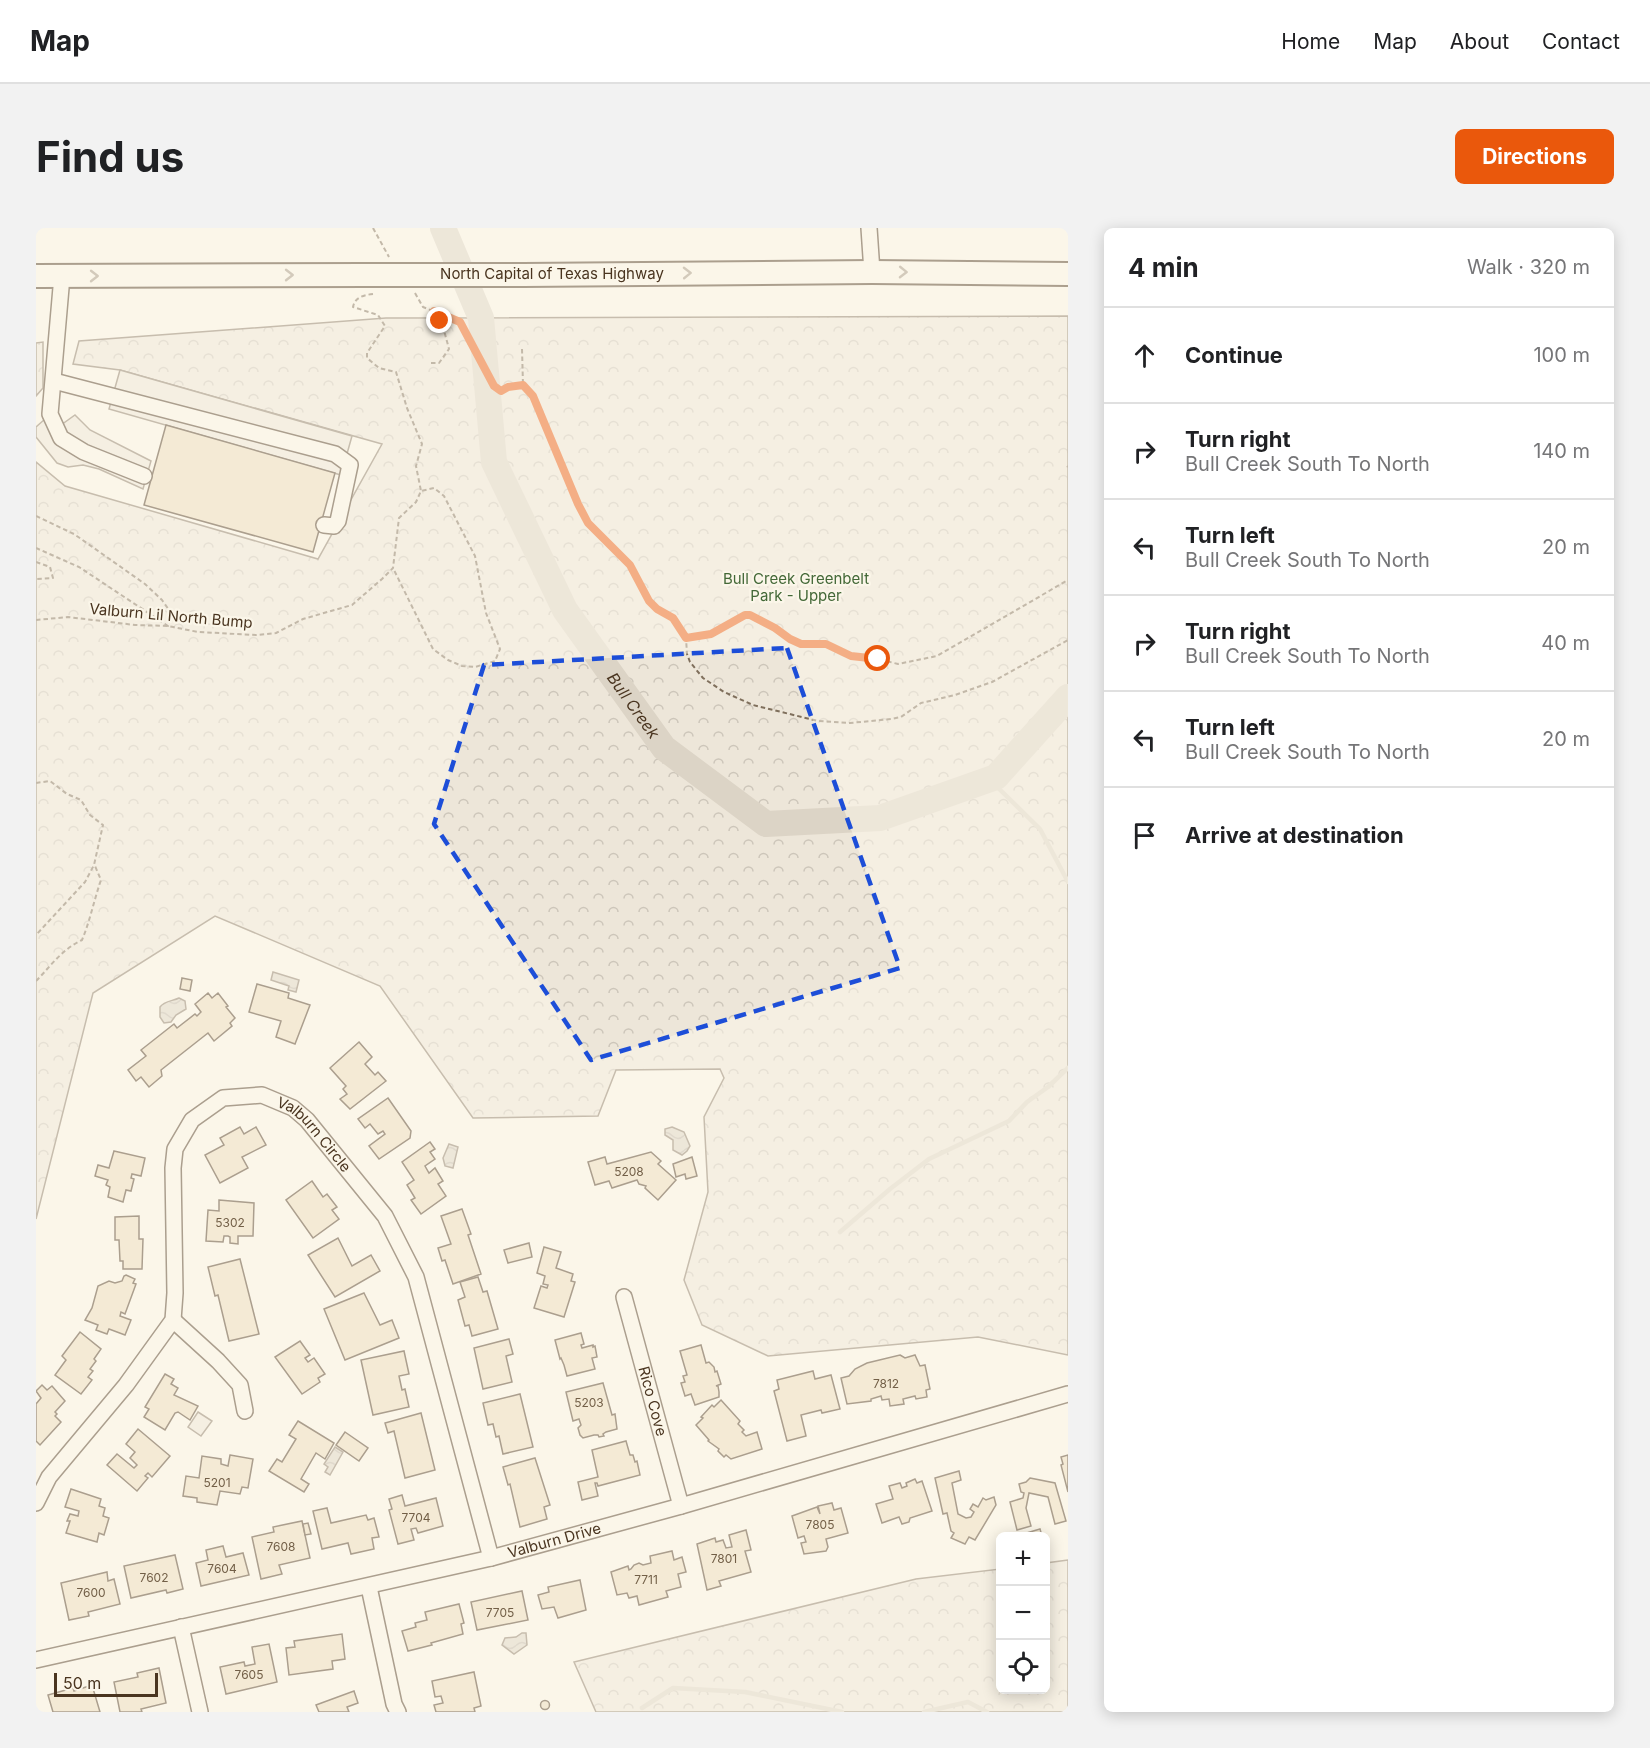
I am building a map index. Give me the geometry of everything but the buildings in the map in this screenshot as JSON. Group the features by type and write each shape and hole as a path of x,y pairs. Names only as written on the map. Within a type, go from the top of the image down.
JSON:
{"highway":[{"name":"North Capital of Texas Highway","path":"36,276 372,284 523,275 873,272 1068,274"}],"street":[{"path":"869,228 873,272"},
{"path":"62,276 50,414 61,438 84,452 144,476"},
{"path":"54,381 335,454 350,465 338,521 334,526 324,525"},
{"name":"Valburn Circle","path":"173,1320 175,1149 192,1120 223,1098 262,1095 292,1108 307,1120 385,1216 416,1277 491,1558"},
{"name":"Rico Cove","path":"624,1297 681,1506"},
{"path":"36,1503 49,1477 126,1384 173,1320 218,1361 240,1385 245,1411"},
{"name":"Valburn Drive","path":"36,1660 491,1558 681,1506 1068,1394"},
{"path":"369,1587 394,1704 398,1712"},
{"path":"181,1627 200,1712"}],"path":[{"path":"373,228 378,240 395,265"},
{"path":"372,284 353,307 378,315 385,326 367,353 367,358 379,368 396,372 407,408 422,444 416,466 421,491 416,502 399,518 393,568 433,649 448,660 462,666 475,667 495,661 500,649 486,613 475,556 444,496 434,488 421,491"},
{"path":"410,286 423,307 460,322 494,386 501,391 508,387 523,385"},
{"path":"431,363 439,363 449,350 445,334 434,311"},
{"path":"522,349 523,385 533,396 541,412 578,504 588,523 630,565 649,601 657,609 673,618 686,638 690,662 703,678 724,692 753,705 818,720 850,723 901,717 921,703 955,695 992,682 1068,640"},
{"path":"36,516 74,534 145,584 169,610 168,626 79,567 36,548"},
{"path":"36,562 50,567 53,578 36,579"},
{"name":"Valburn Lil North Bump","path":"36,620 68,617 135,625 168,626 198,632 256,635 276,633 303,620 352,605 393,568"},
{"path":"686,638 711,634 745,615 750,615 801,644 826,644 851,656 898,663 937,656 1068,580"},
{"path":"36,783 50,781 81,800 90,815 103,825 94,865 85,882 36,935"},
{"path":"36,981 52,961 70,945 82,940 101,880 94,865"}],"highlighted area":[{"path":"787,648 900,968 591,1060 434,824 484,665"}],"green space":[{"name":"Bull Creek Greenbelt Park - Upper","path":"1068,316 1068,1355 978,1337 768,1356 702,1325 684,1280 708,1192 704,1117 724,1078 720,1069 616,1070 598,1116 473,1118 380,986 215,916 93,993 36,1219 36,462 65,486 318,559 382,444 120,370 73,364 79,341 386,318"},
{"path":"43,342 43,388 36,396 36,343"},
{"path":"198,1412 212,1421 201,1436 188,1427"},
{"path":"1068,1560 1068,1712 596,1712 574,1662 916,1579 996,1569 996,1694 1050,1694 1050,1562"}],"shaded area":[{"path":"120,370 352,436 341,475 109,409"},
{"path":"75,415 90,430 151,461 143,489 99,469 83,465 68,467 57,463 36,437 36,427 45,419 54,430"}],"water":[{"path":"273,972 299,980 296,992 288,990 289,986 271,980"},
{"path":"179,998 185,1001 186,1009 176,1015 171,1022 164,1023 160,1017 160,1007 166,1002"},
{"path":"672,1127 684,1132 690,1146 682,1155 673,1150 673,1140 665,1135 665,1129"},
{"path":"449,1144 458,1147 453,1168 445,1166 443,1158"},
{"path":"335,1447 343,1452 330,1475 325,1472 328,1467 324,1464"},
{"path":"526,1633 527,1645 514,1654 502,1645 505,1638 516,1637"}],"waterway":[{"name":"Bull Creek","path":"443,228 481,318 494,462 565,610 664,748 766,824 880,818 996,777 1068,697"},
{"path":"989,779 1040,829 1068,882"},
{"path":"840,1232 929,1159 1009,1121 1027,1102 1048,1087 1068,1068"},
{"path":"642,1708 673,1688 745,1692 842,1712"},
{"path":"924,1712 968,1702 987,1712"}],"route":[{"path":"440,321 434,311 460,322 494,386 501,391 508,387 523,385 533,396 588,523 630,565 649,601 657,609 673,618 686,638 703,637 740,617 750,615 801,644 826,644 851,656 878,659"}]}
